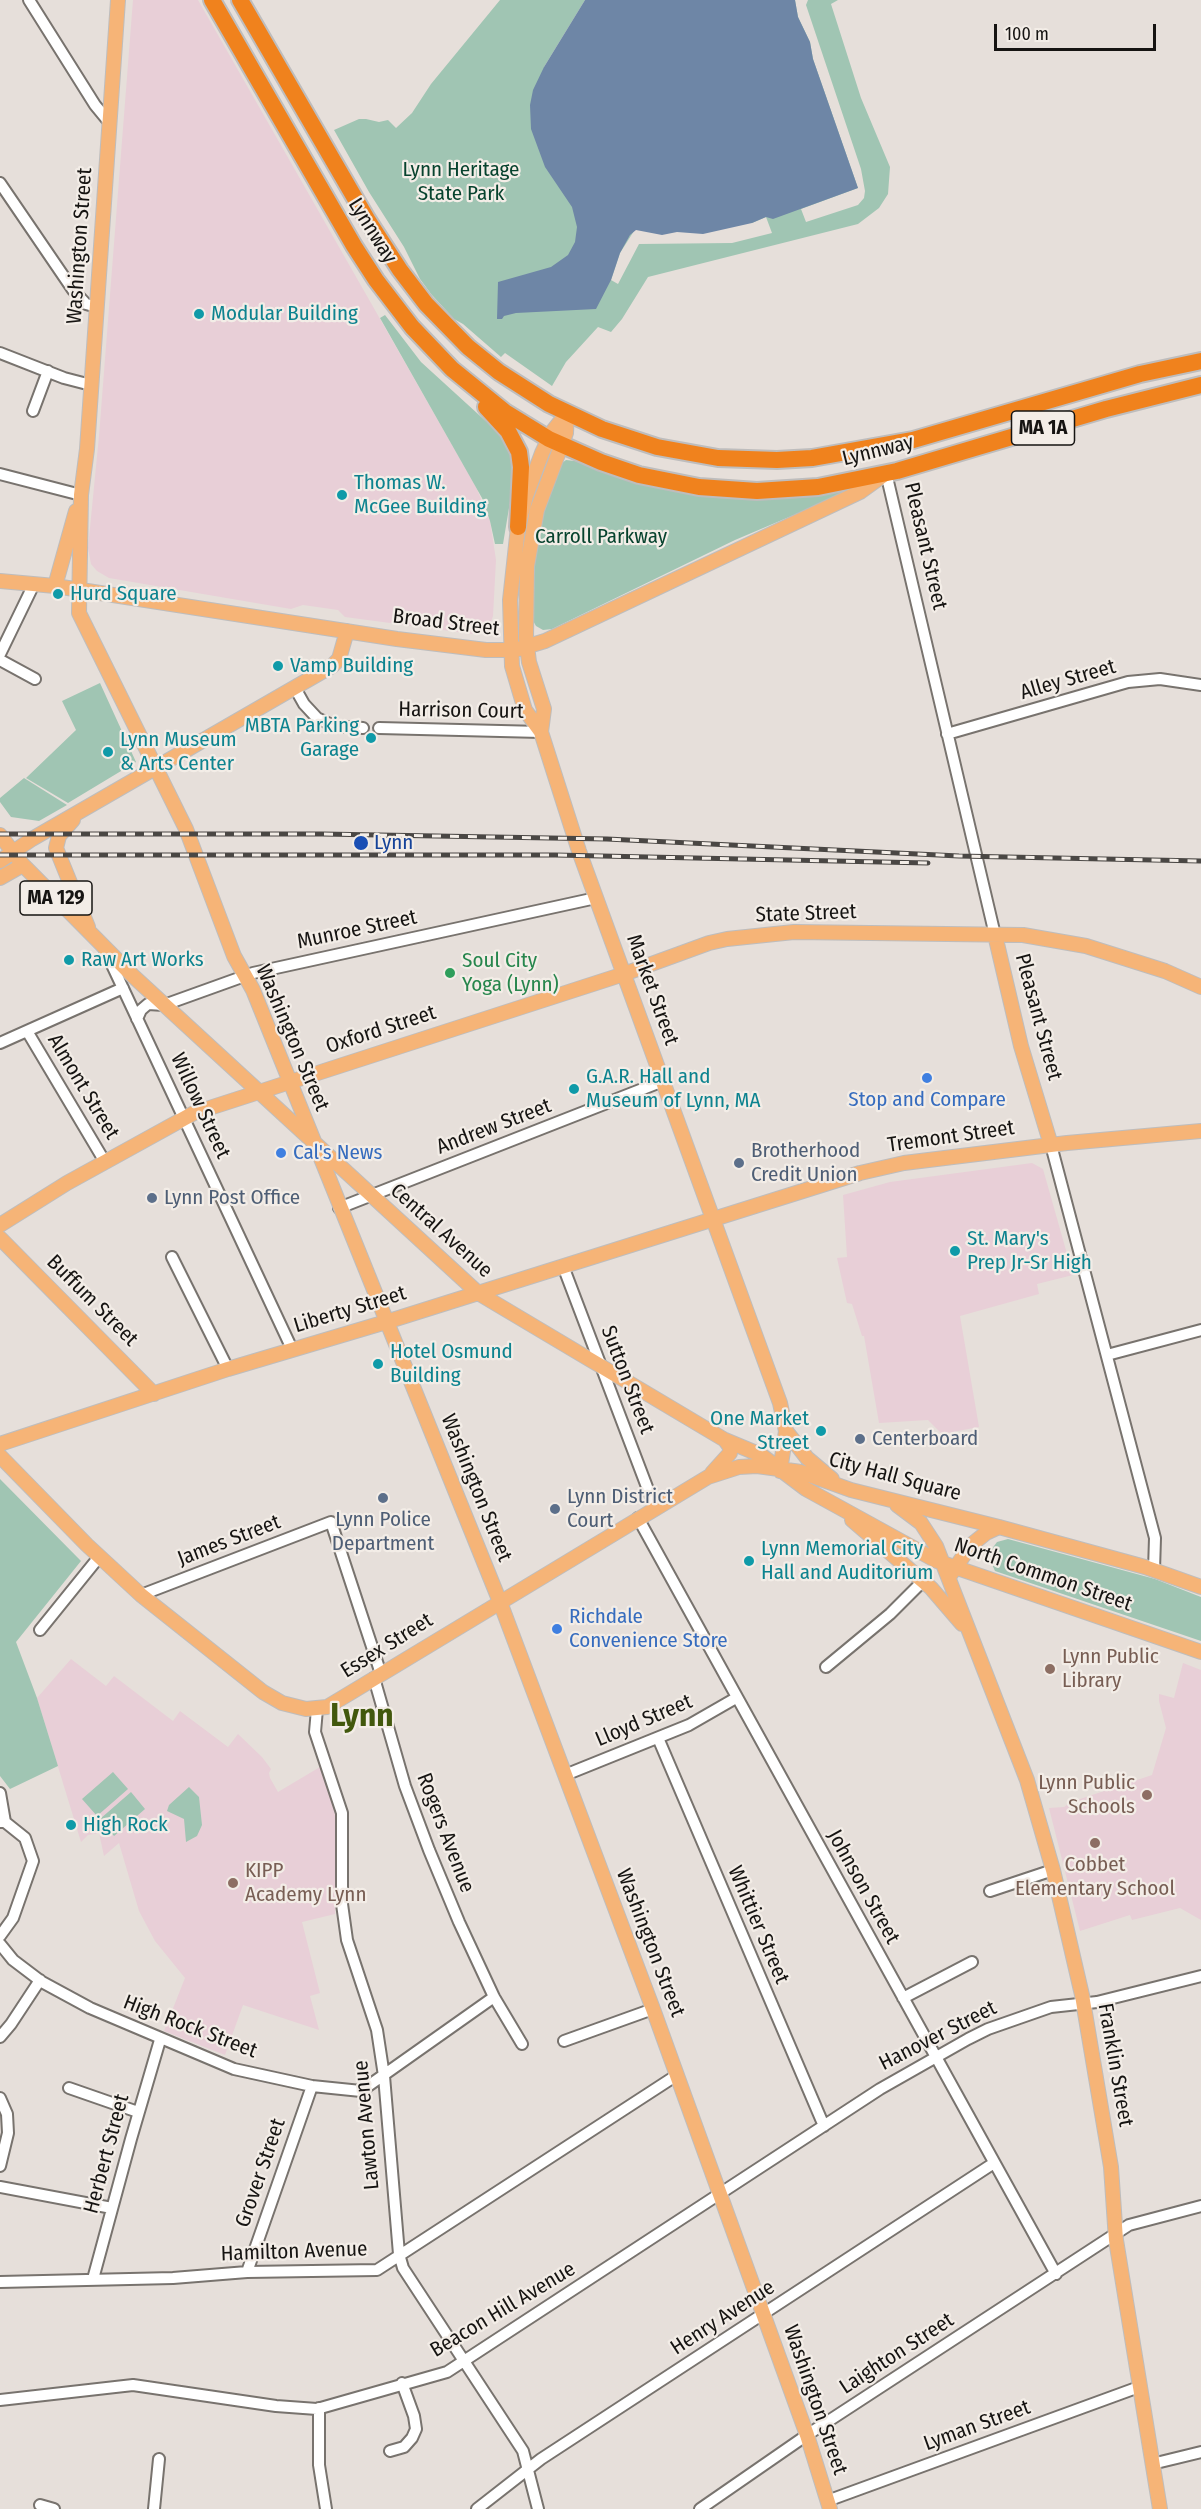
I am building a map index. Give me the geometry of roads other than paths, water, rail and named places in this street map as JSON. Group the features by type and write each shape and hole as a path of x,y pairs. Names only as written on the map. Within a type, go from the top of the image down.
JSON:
{"highway":[{"name":"Lynnway","path":"212,0 365,264 412,327 442,360 496,406 551,446 639,475 718,489 798,490 886,473 1107,409 1201,385"},
{"name":"Lynnway","path":"240,0 367,219 413,288 453,333 484,360 534,396 567,413 629,439 680,452 718,458 757,460 812,458 920,438 1140,374 1201,360"},
{"path":"442,360 508,432 515,443 520,467 518,527"}],"main road":[{"name":"Washington Street","path":"118,0 97,307 81,495 78,608 82,622 186,829 234,956 245,975 500,1602 653,2009 807,2435 829,2505"},
{"path":"518,527 526,496 567,413"},
{"name":"Market Street","path":"541,732 543,709 527,648 526,574 531,534 540,501 555,462 551,446"},
{"name":"Broad Street","path":"0,581 55,586 346,631 486,650 510,651 527,648 544,641 860,492 886,473"},
{"name":"Washington Street","path":"55,586 81,495"},
{"name":"Market Street","path":"518,527 512,575 510,620 510,651 513,671 525,711 541,732 575,841 780,1403 786,1431 780,1471"},
{"path":"0,861 11,851 295,688 338,660 346,631"},
{"path":"83,811 62,832 56,848 90,932"},
{"name":"MA 129","path":"0,835 23,865 164,1005"},
{"path":"0,878 23,865"},
{"name":"State Street","path":"624,974 709,943 769,934 807,932 1023,935 1086,946 1165,971 1201,987"},
{"name":"Pleasant Street","path":"995,935 1021,1046 1051,1145"},
{"name":"Oxford Street","path":"0,1225 183,1117 624,974"},
{"name":"Central Avenue","path":"164,1005 478,1293 725,1440"},
{"name":"Tremont Street","path":"714,1219 888,1166 1051,1145 1201,1131"},
{"name":"Liberty Street","path":"0,1444 228,1369 714,1219"},
{"name":"Buffum Street","path":"0,1238 154,1394"},
{"name":"Market Street","path":"786,1431 818,1468 851,1490"},
{"path":"708,1477 729,1455 730,1447 725,1440"},
{"name":"City Hall Square","path":"725,1440 760,1455 806,1490 844,1510"},
{"path":"0,1456 99,1557 141,1595 272,1698 294,1706 317,1709"},
{"name":"City Hall Square","path":"708,1477 746,1466 801,1472 851,1490 999,1527 1154,1570 1201,1587"},
{"name":"Essex Street","path":"317,1709 337,1701 708,1477"},
{"name":"Franklin Street","path":"881,1498 906,1511 921,1523 932,1537 949,1570 973,1641 1027,1780 1053,1870 1083,2003 1111,2167 1116,2233 1160,2509"},
{"name":"North Common Street","path":"844,1510 949,1570 1201,1652"},
{"name":"Franklin Street","path":"844,1510 870,1537 938,1595 973,1641"},
{"path":"938,1595 949,1570 976,1540 999,1527"}],"street":[{"path":"29,0 95,105 109,122"},
{"path":"0,183 73,291 86,304 97,307"},
{"path":"0,353 91,385"},
{"path":"33,411 48,371"},
{"name":"Pleasant Street","path":"886,473 995,935"},
{"path":"0,474 81,495"},
{"path":"0,654 34,584"},
{"path":"0,660 35,679"},
{"name":"Alley Street","path":"947,734 1128,682 1160,678 1201,685"},
{"path":"295,688 304,704 317,718 334,726 363,728"},
{"name":"Harrison Court","path":"379,728 541,732"},
{"name":"Munroe Street","path":"137,1019 141,1010 148,1004 164,1005 245,975 596,897"},
{"name":"Willow Street","path":"102,944 292,1349"},
{"path":"0,1043 123,988"},
{"name":"Almont Street","path":"27,1031 105,1162"},
{"name":"Andrew Street","path":"339,1208 663,1081"},
{"name":"Pleasant Street","path":"1051,1145 1155,1538 1154,1570"},
{"path":"172,1257 228,1369"},
{"name":"Sutton Street","path":"563,1266 655,1508"},
{"path":"1107,1355 1201,1330"},
{"name":"Johnson Street","path":"638,1518 1056,2274"},
{"name":"James Street","path":"141,1595 331,1522"},
{"name":"Rogers Avenue","path":"331,1522 413,1807 459,1922 494,1997 522,2044"},
{"path":"40,1630 99,1557"},
{"path":"826,1667 890,1614 923,1581"},
{"name":"Lloyd Street","path":"565,1775 689,1725 736,1698"},
{"name":"Lawton Avenue","path":"317,1709 315,1721 317,1738 342,1813 342,1904 347,1940 376,2030 384,2076 399,2254 403,2268 524,2451 538,2509"},
{"name":"Whittier Street","path":"658,1738 824,2126"},
{"path":"0,1793 3,1822 25,1838 33,1861 13,1918 0,1936"},
{"path":"990,1891 1053,1870"},
{"name":"High Rock Street","path":"0,1944 13,1960 40,1980 90,2008 160,2040 234,2069 312,2086 361,2091 384,2076"},
{"path":"903,1998 972,1962"},
{"name":"Hanover Street","path":"720,2194 880,2089 988,2029 1051,2007 1083,2003 1201,1976"},
{"path":"0,2037 40,1980"},
{"path":"384,2076 494,1997"},
{"path":"564,2042 653,2009"},
{"name":"Herbert Street","path":"93,2279 160,2040"},
{"name":"Hamilton Avenue","path":"0,2282 173,2278 247,2272 377,2270 677,2075"},
{"name":"Grover Street","path":"247,2272 312,2086"},
{"path":"69,2088 138,2112"},
{"path":"0,2098 7,2114 8,2133 0,2166"},
{"name":"Henry Avenue","path":"477,2509 528,2469 994,2163"},
{"path":"0,2187 112,2208"},
{"name":"Beacon Hill Avenue","path":"0,2400 133,2385 276,2406 319,2408 447,2372 720,2194"},
{"name":"Laighton Street","path":"700,2509 807,2435 1129,2225 1201,2206"},
{"path":"390,2451 404,2447 416,2429 414,2416 402,2383"},
{"name":"Lyman Street","path":"829,2505 1139,2387"},
{"path":"319,2408 320,2465 326,2509"},
{"path":"1152,2464 1201,2452"},
{"path":"154,2509 159,2459"},
{"path":"40,2505 54,2509"}],"water":[{"path":"585,0 795,0 798,17 810,42 813,59 858,188 773,219 766,217 752,223 703,234 677,232 662,235 636,230 630,235 620,253 611,280 596,309 516,313 497,319 498,282 551,267 568,255 575,242 577,227 572,207 545,167 531,129 530,105 533,90 544,67"}],"railway":[{"path":"0,834 322,834 607,839 959,856 1201,861"},
{"path":"0,855 555,855 928,863"}],"place":[{"name":"Modular Building","path":"199,314"},
{"name":"Thomas W. McGee Building","path":"342,495"},
{"name":"Hurd Square","path":"58,594"},
{"name":"Vamp Building","path":"278,666"},
{"name":"MBTA Parking Garage","path":"371,738"},
{"name":"Lynn Museum & Arts Center","path":"108,752"},
{"name":"Lynn","path":"361,843"},
{"name":"Raw Art Works","path":"69,960"},
{"name":"Soul City Yoga (Lynn)","path":"450,973"},
{"name":"Stop and Compare","path":"927,1078"},
{"name":"G.A.R. Hall and Museum of Lynn, MA","path":"574,1089"},
{"name":"Cal's News","path":"281,1153"},
{"name":"Brotherhood Credit Union","path":"739,1163"},
{"name":"Lynn Post Office","path":"152,1198"},
{"name":"St. Mary's Prep Jr-Sr High","path":"955,1251"},
{"name":"Hotel Osmund Building","path":"378,1364"},
{"name":"One Market Street","path":"821,1431"},
{"name":"Centerboard","path":"860,1439"},
{"name":"Lynn Police Department","path":"383,1498"},
{"name":"Lynn District Court","path":"555,1509"},
{"name":"Lynn Memorial City Hall and Auditorium","path":"749,1561"},
{"name":"Richdale Convenience Store","path":"557,1629"},
{"name":"Lynn Public Library","path":"1050,1669"},
{"name":"Lynn Public Schools","path":"1147,1795"},
{"name":"High Rock","path":"71,1825"},
{"name":"Cobbet Elementary School","path":"1095,1843"},
{"name":"KIPP Academy Lynn","path":"233,1883"}],"district":[{"name":"Lynn","path":"362,1717"}],"park label":[{"name":"Lynn Heritage State Park","path":"461,182"},
{"name":"Carroll Parkway","path":"601,537"}]}
